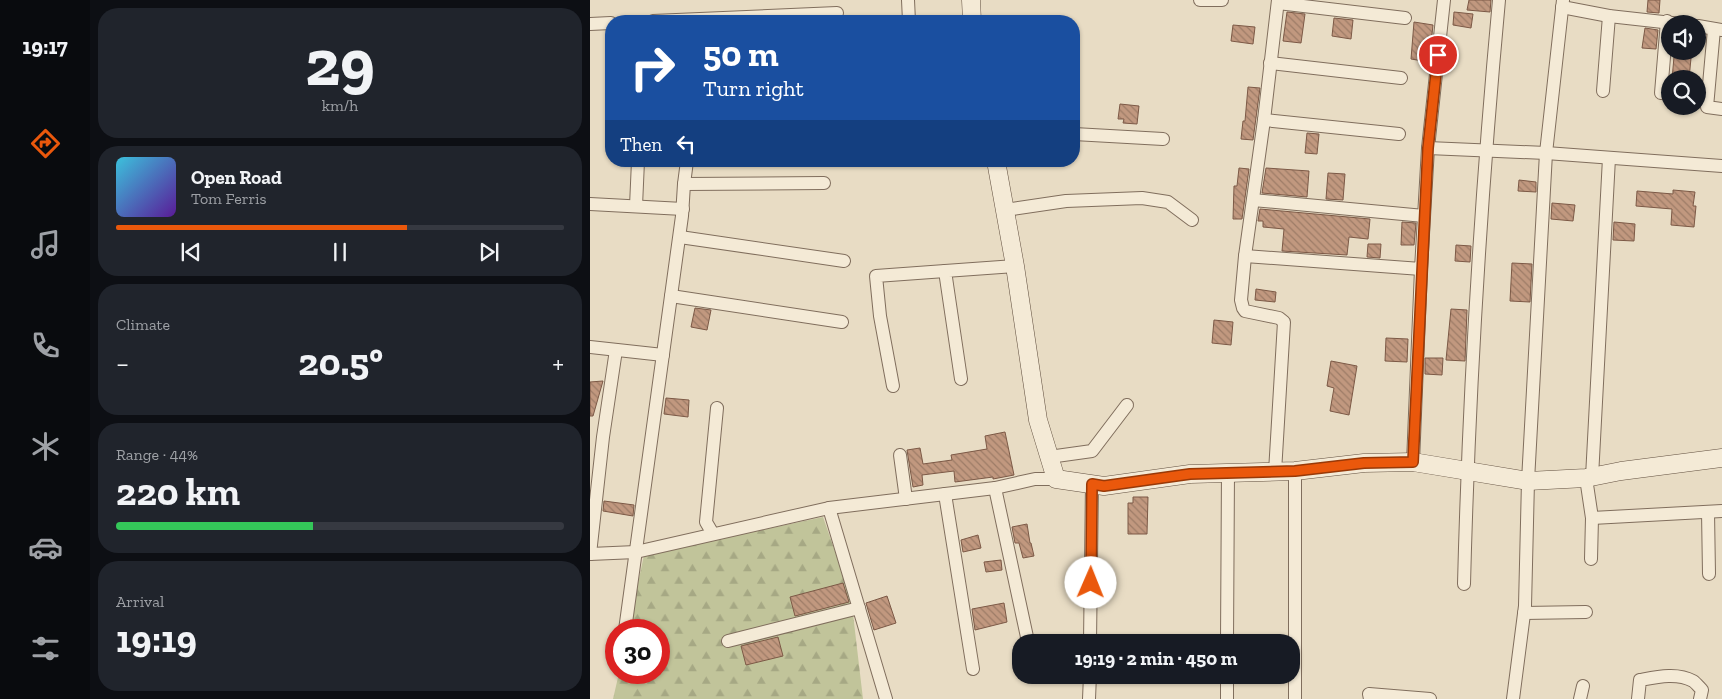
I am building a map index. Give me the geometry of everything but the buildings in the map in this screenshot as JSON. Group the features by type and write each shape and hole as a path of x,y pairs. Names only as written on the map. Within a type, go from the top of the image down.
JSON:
{"street":[{"path":"908,0 909,15"},
{"path":"971,0 972,15"},
{"path":"1200,0 1222,0"},
{"path":"1413,462 1428,148 1444,0"},
{"path":"1464,584 1467,472 1485,150 1499,0"},
{"path":"1274,472 1284,324 1279,318 1248,313 1242,308 1241,300 1278,1 1405,18"},
{"path":"1513,699 1524,614 1528,481 1546,153 1563,4 1609,16 1661,21"},
{"path":"791,15 837,13"},
{"path":"1603,91 1609,16"},
{"path":"590,24 605,23"},
{"path":"1718,30 1707,106 1722,109"},
{"path":"1270,63 1401,78"},
{"path":"1264,120 1399,134"},
{"path":"1080,134 1163,140"},
{"path":"1428,148 1546,153 1722,166"},
{"path":"1592,558 1589,478 1608,158"},
{"path":"636,206 638,167"},
{"path":"627,619 680,237 686,167"},
{"path":"997,167 1015,266 1038,420 1056,479"},
{"path":"684,184 824,183"},
{"path":"1005,210 1066,201 1142,198 1168,202 1192,220"},
{"path":"1253,200 1424,216"},
{"path":"590,204 683,209"},
{"path":"680,237 844,260"},
{"path":"1246,256 1421,269"},
{"path":"893,386 880,316 876,276 1015,266"},
{"path":"945,271 960,379"},
{"path":"671,296 842,322"},
{"path":"590,347 663,354"},
{"path":"616,350 596,436 590,554 636,552 829,508 995,488 1034,479 1056,479 1104,486 1171,476 1228,472 1295,471 1364,463 1413,462 1528,481 1589,478 1621,471 1722,458"},
{"path":"1049,457 1092,451 1127,405"},
{"path":"713,534 706,522 717,408"},
{"path":"900,455 906,499"},
{"path":"1295,471 1295,699"},
{"path":"1227,634 1228,472"},
{"path":"1090,634 1092,484"},
{"path":"995,488 1028,634"},
{"path":"945,494 973,670"},
{"path":"829,508 886,699"},
{"path":"1592,518 1722,511"},
{"path":"1708,512 1709,574"},
{"path":"728,641 859,608"},
{"path":"1524,614 1586,612"},
{"path":"1638,699 1640,680 1664,676 1682,678 1693,682 1702,690 1700,699"},
{"path":"1089,699 1090,684"},
{"path":"1227,684 1227,699"},
{"path":"1580,699 1583,686"},
{"path":"1370,699 1369,694 1430,699"}],"green space":[{"path":"823,517 851,597 863,699 613,699 616,684 670,684 670,619 630,619 644,555"}],"route":[{"path":"1091,583 1092,484 1104,486 1190,474 1295,471 1364,463 1413,462 1428,148 1438,55"}]}
